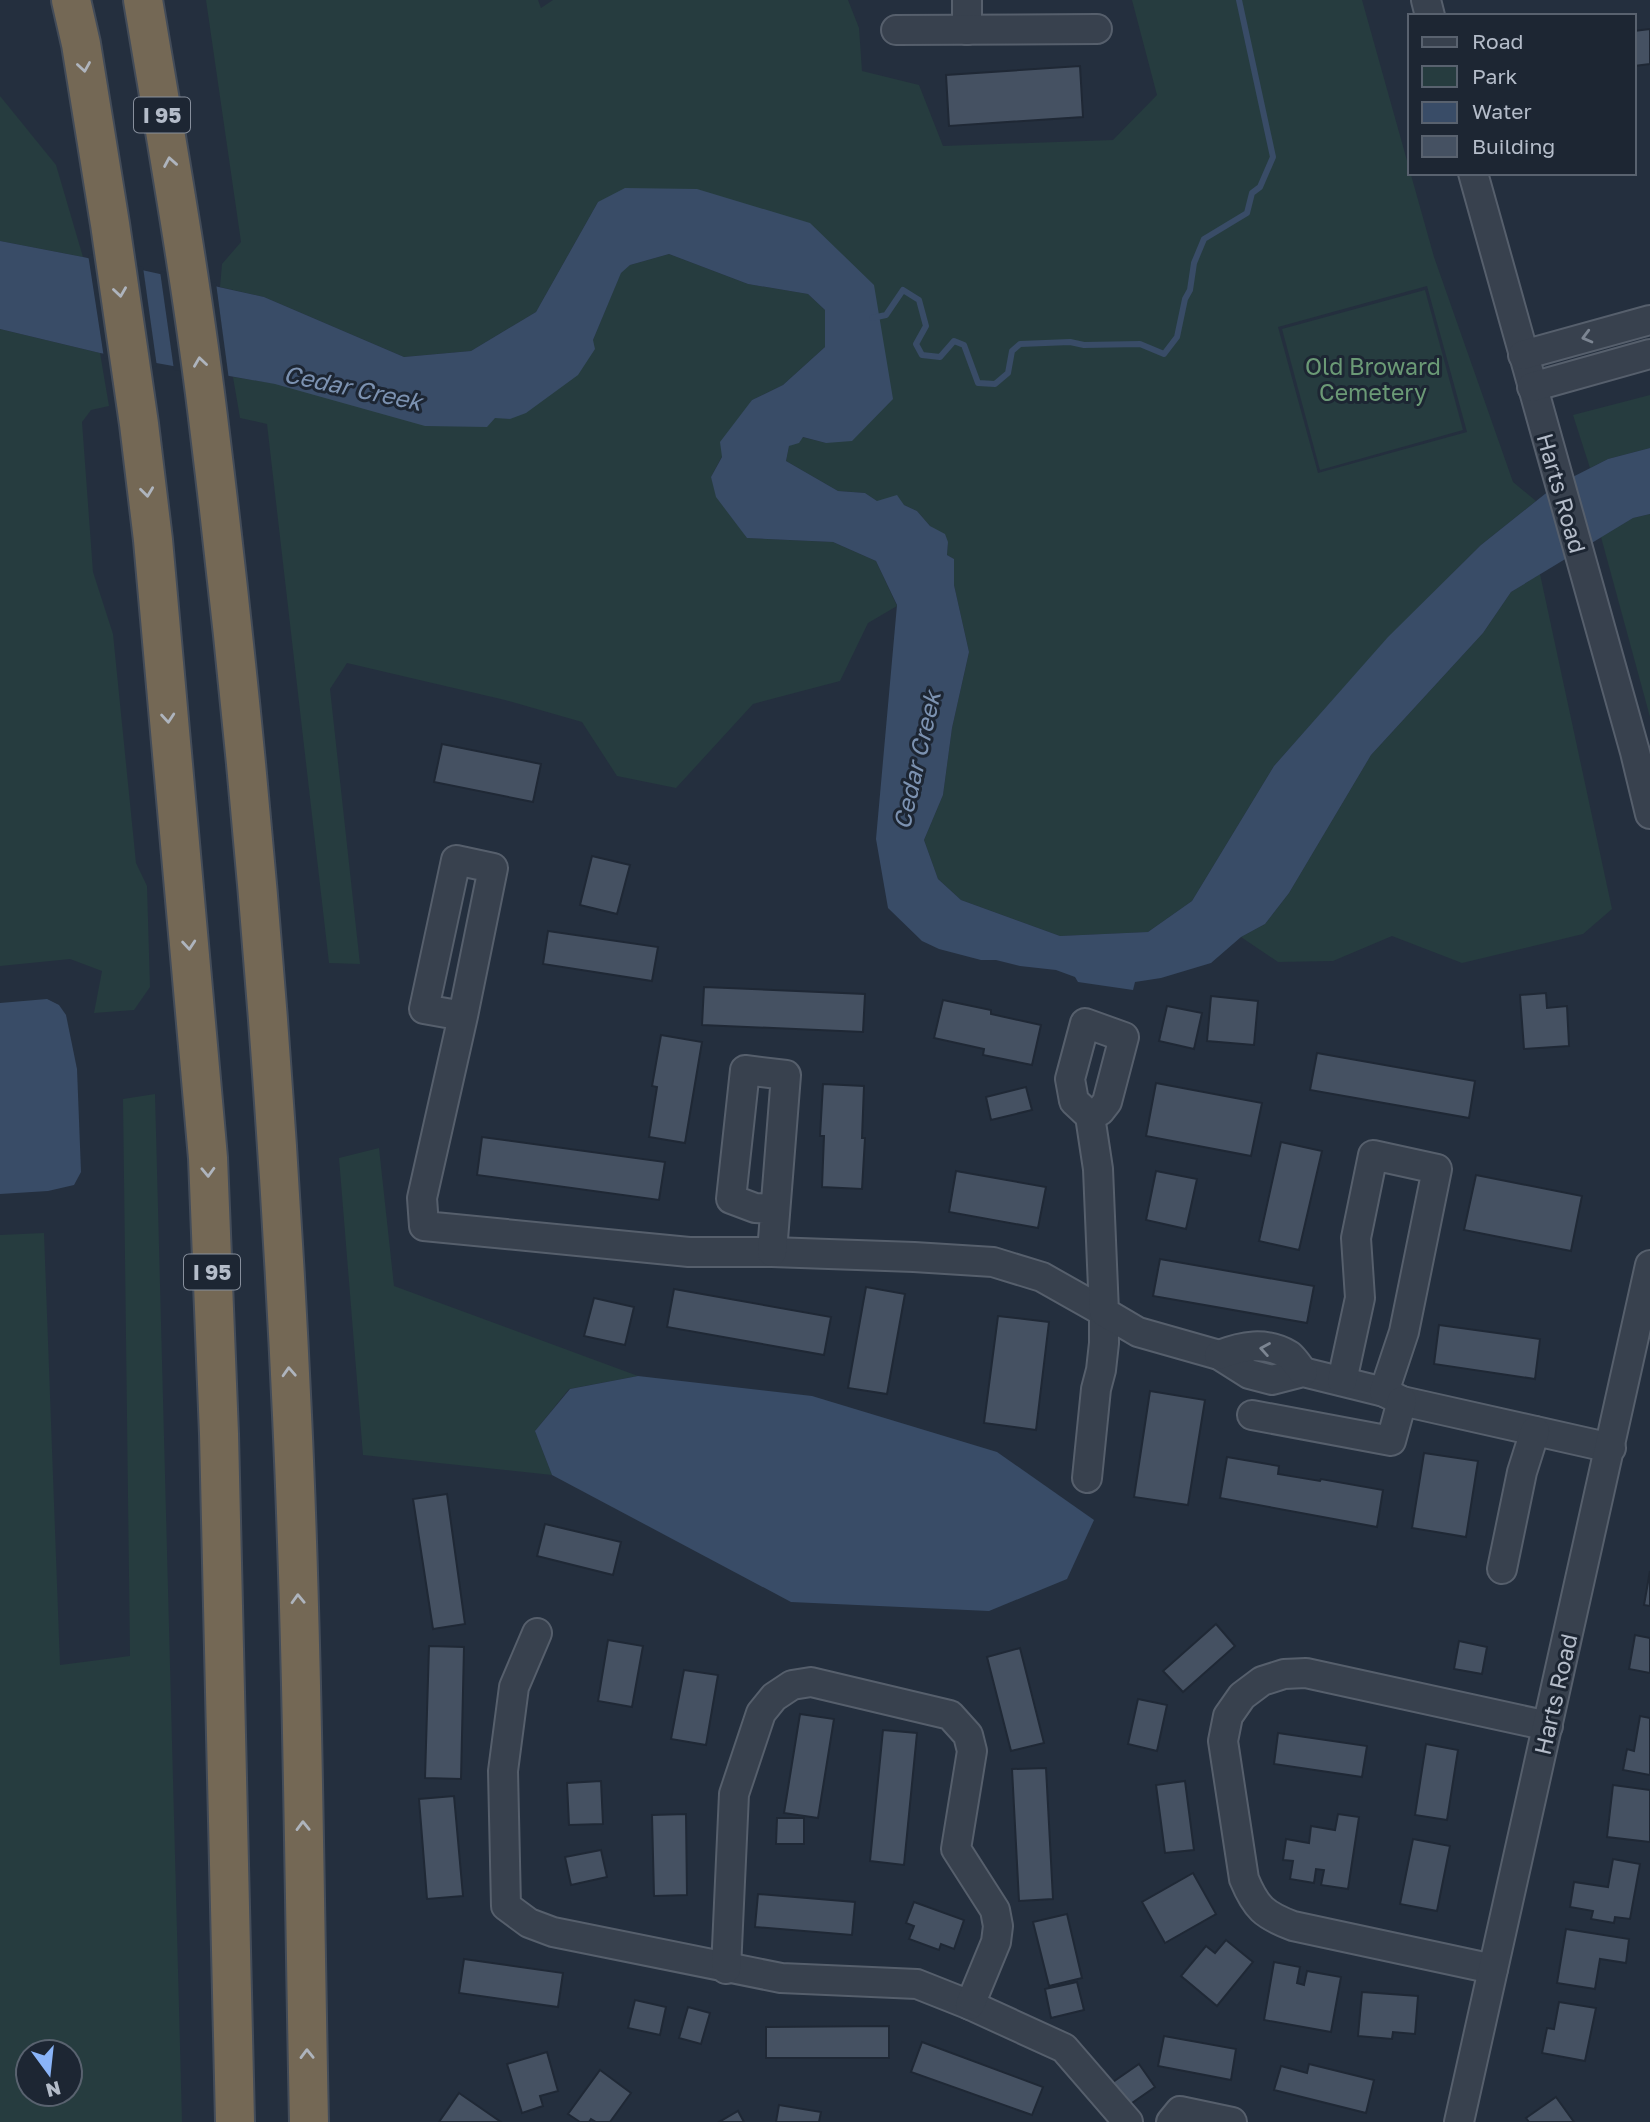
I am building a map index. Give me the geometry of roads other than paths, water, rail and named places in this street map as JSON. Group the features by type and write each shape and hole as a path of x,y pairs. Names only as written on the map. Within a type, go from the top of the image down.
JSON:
{"highway":[{"name":"I 95","path":"71,0 81,44 110,224 153,540 208,1158 219,1434 235,2122"},
{"name":"I 95","path":"143,0 181,229 210,430 243,724 259,905 292,1415 299,1615 309,2122"}],"street":[{"path":"967,0 967,30"},
{"path":"896,30 1097,29"},
{"name":"Harts Road","path":"1475,175 1650,814"},
{"path":"1523,355 1650,320"},
{"path":"1532,387 1650,354"},
{"path":"463,1016 424,1009 456,860 493,868 463,1016 422,1198 424,1226 689,1252 914,1256 993,1262 1042,1278 1138,1332 1219,1355 1249,1374 1272,1380 1303,1372 1611,1448"},
{"path":"772,1252 786,1074 745,1070 731,1199 755,1208 775,1209"},
{"path":"1087,1478 1096,1389 1104,1343 1098,1169 1090,1116"},
{"path":"1252,1415 1391,1441 1393,1396 1437,1169 1373,1154 1356,1238 1360,1298 1342,1381"},
{"name":"Harts Road","path":"1459,2122 1650,1265"},
{"path":"1502,1569 1522,1472 1535,1431"},
{"path":"537,1633 514,1687 503,1771 506,1906 529,1923 553,1932 726,1969 781,1978 917,1984 1064,2048 1128,2122"},
{"path":"1493,1969 1293,1926 1261,1910 1252,1899 1244,1879 1223,1741 1228,1716 1242,1696 1262,1681 1284,1674 1306,1673 1548,1726"},
{"path":"726,1969 734,1794 761,1713 774,1697 792,1685 811,1682 950,1714 968,1735 972,1751 956,1849 995,1910 998,1926 996,1942 970,2005"},
{"path":"1171,2122 1180,2112 1232,2122"}],"water":[{"name":"Cedar Creek","path":"625,188 697,189 810,223 874,285 893,399 852,441 826,443 803,437 799,443 789,446 786,461 838,491 865,493 877,501 897,495 904,505 917,511 930,526 945,534 948,542 947,555 954,559 954,585 969,652 952,728 943,795 924,840 938,879 961,900 1060,936 1148,932 1192,901 1274,766 1388,637 1481,545 1555,486 1608,459 1650,448 1650,514 1633,518 1511,592 1483,633 1371,755 1289,893 1265,924 1241,937 1211,963 1161,978 1135,982 1133,990 1078,982 1075,977 1056,970 981,960 939,949 922,941 888,908 876,839 897,605 876,561 833,542 747,538 716,497 711,477 722,457 720,442 752,400 783,385 825,347 825,310 808,294 748,284 669,254 630,265 621,273 593,340 595,349 578,375 526,413 510,419 495,418 487,427 425,426 275,384 100,353 0,329 0,241 264,297 404,357 471,351 536,312 598,202"},
{"path":"47,999 59,1005 66,1015 77,1069 81,1172 74,1185 48,1191 0,1194 0,1003"},
{"path":"638,1376 812,1396 997,1452 1094,1520 1067,1579 989,1611 791,1602 552,1475 535,1431 570,1389"}],"waterway":[{"path":"872,318 886,315 903,290 919,300 926,326 916,344 922,355 940,357 954,341 964,345 978,383 995,384 1008,373 1012,351 1020,344 1140,344 1164,354 1177,337 1185,299 1190,290 1194,263 1204,239 1247,213 1252,193 1260,187 1273,157 1239,0"}],"park label":[{"name":"Old Broward Cemetery","path":"1373,379"}]}
